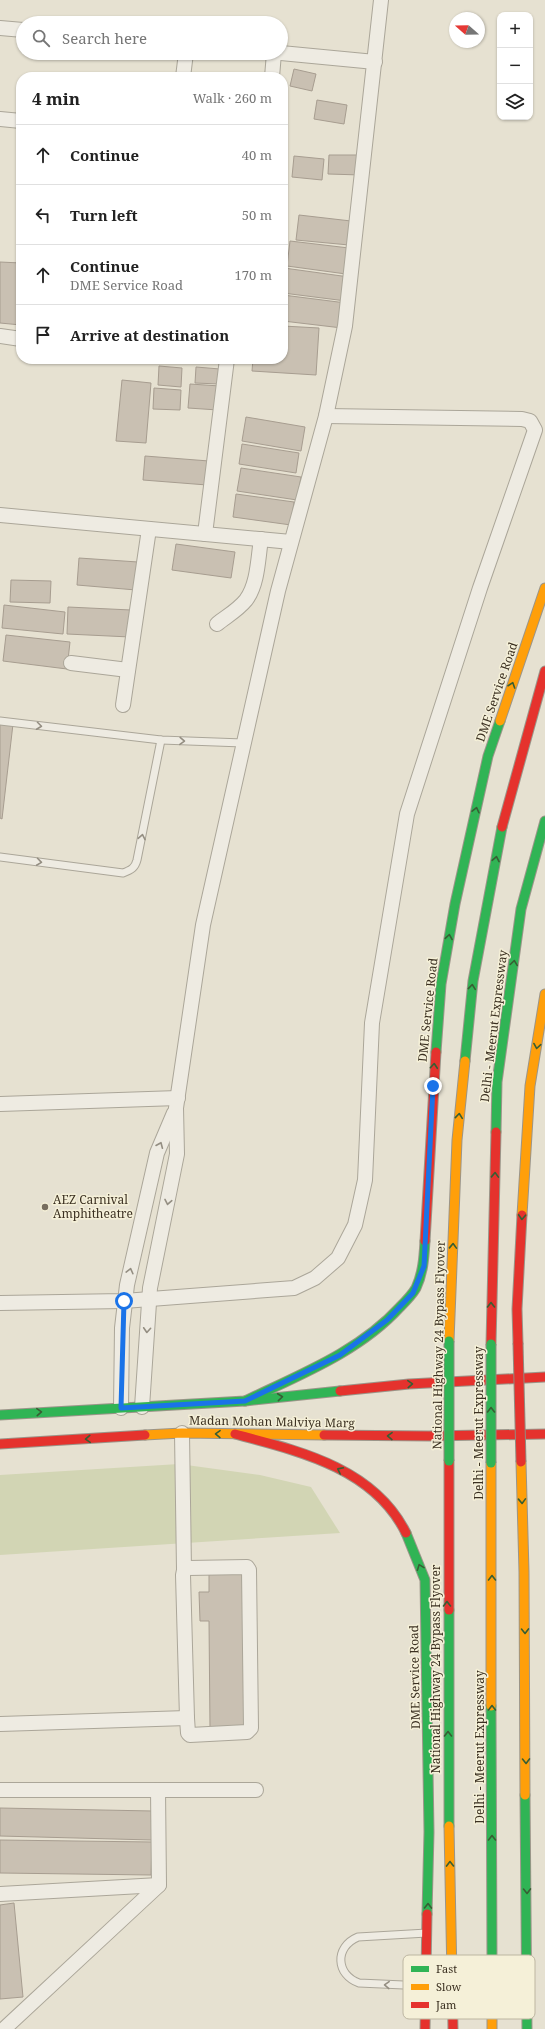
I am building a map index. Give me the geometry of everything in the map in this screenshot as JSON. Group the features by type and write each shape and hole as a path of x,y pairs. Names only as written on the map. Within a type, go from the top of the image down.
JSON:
{"main road":[{"name":"DME Service Road","path":"245,1401 340,1355 387,1320 413,1293 424,1266 433,1086 441,984 455,904 488,756 545,588"},
{"name":"National Highway 24 Bypass Flyover","path":"452,1955 447,1592 449,1341 457,1140 473,981 501,832 544,675"},
{"name":"Delhi - Meerut Expressway","path":"492,1955 491,1344 497,1082 521,909 545,821"},
{"path":"527,1955 524,1572 517,1302 530,1086 545,994"},
{"name":"Madan Mohan Malviya Marg","path":"0,1415 245,1401 409,1384 545,1378"},
{"name":"Madan Mohan Malviya Marg","path":"0,1444 182,1433 429,1436 545,1434"},
{"name":"DME Service Road","path":"235,1434 309,1454 350,1475 369,1488 387,1506 401,1523 412,1544 425,1580 429,1832 427,1955"},
{"name":"DME Service Road","path":"425,2019 425,2029"},
{"name":"National Highway 24 Bypass Flyover","path":"453,2019 453,2029"}],"street":[{"path":"142,1407 150,1288 177,1154 177,1103 203,925 278,591 326,416 345,326 381,0"},
{"path":"0,28 16,29"},
{"path":"288,54 375,62"},
{"path":"184,72 185,60"},
{"path":"272,72 273,60"},
{"path":"0,119 16,121"},
{"path":"0,336 16,338"},
{"path":"205,534 225,364"},
{"path":"0,1303 124,1301 294,1288 315,1278 338,1258 355,1224 365,1180 372,1023 407,814 480,588 535,430 530,421 522,419 326,416"},
{"path":"0,514 291,542"},
{"path":"123,704 149,529"},
{"path":"217,624 240,606 250,594 253,586 261,539"},
{"path":"70,663 128,670"},
{"path":"0,1104 177,1103"},
{"path":"121,1408 124,1301 157,1153 177,1103"},
{"path":"182,1433 184,1570 188,1733 247,1732 251,1728 252,1724 249,1570 243,1566 188,1568 184,1570"},
{"path":"0,1724 187,1718"},
{"path":"0,1790 256,1790"},
{"path":"4,2029 159,1885 158,1790"},
{"path":"0,1894 159,1885"}],"lane":[{"path":"0,721 161,740 243,743"},
{"path":"0,857 123,873 130,870 135,866 138,860 161,740"},
{"path":"403,1985 359,1983 350,1980 342,1967 341,1956 349,1941 358,1937 427,1933"}],"green space":[{"path":"179,1464 260,1475 311,1487 340,1533 0,1555 0,1475"}],"building":[{"path":"294,69 316,74 312,91 290,86"},
{"path":"317,100 347,105 344,124 314,119"},
{"path":"329,155 361,155 361,175 328,174"},
{"path":"294,156 324,159 322,180 292,177"},
{"path":"299,215 351,221 349,245 296,240"},
{"path":"290,241 349,248 346,274 288,266"},
{"path":"0,262 16,263 16,325 0,323"},
{"path":"288,269 349,277 346,301 288,294"},
{"path":"288,296 346,303 342,328 288,322"},
{"path":"288,326 319,328 316,375 252,371 253,364 288,364"},
{"path":"159,366 182,368 181,387 158,385"},
{"path":"196,367 220,369 219,384 195,383"},
{"path":"122,380 151,383 146,443 116,441"},
{"path":"190,384 220,386 218,410 188,408"},
{"path":"154,388 181,390 180,410 153,409"},
{"path":"246,417 305,427 301,451 242,441"},
{"path":"242,444 299,453 296,473 239,464"},
{"path":"145,456 209,461 207,485 143,480"},
{"path":"241,468 301,477 297,500 237,491"},
{"path":"236,494 294,502 291,525 233,517"},
{"path":"176,544 235,552 231,578 172,570"},
{"path":"79,558 138,562 136,590 77,585"},
{"path":"11,580 51,581 50,603 10,602"},
{"path":"4,605 65,612 63,634 2,628"},
{"path":"68,607 131,610 130,637 67,634"},
{"path":"6,635 70,642 67,669 3,661"},
{"path":"0,723 13,724 2,819 0,818"},
{"path":"247,1572 247,1727 210,1728 209,1621 200,1621 199,1592 209,1592 209,1573"},
{"path":"0,1808 153,1811 152,1840 0,1836"},
{"path":"0,1840 152,1842 151,1875 0,1873"},
{"path":"14,1903 23,1997 0,1999 0,1905"}],"traffic: fast":[{"path":"436,1052 441,984 455,904 488,756 500,721"},
{"path":"496,1132 497,1082 521,909 545,821"},
{"path":"465,1061 473,981 502,827"},
{"path":"245,1401 307,1372 347,1350 384,1323 407,1300 416,1288 422,1271 425,1241"},
{"path":"449,1341 449,1461"},
{"path":"491,1344 491,1463"},
{"path":"0,1415 245,1401 340,1391"},
{"path":"406,1533 425,1580 429,1832 427,1914"},
{"path":"449,1610 449,1826"},
{"path":"491,1706 492,1955"},
{"path":"525,1795 526,1955"},
{"path":"527,2019 527,2029"}],"traffic: slow":[{"path":"500,721 545,588"},
{"path":"522,1215 530,1086 545,994"},
{"path":"449,1341 457,1140 465,1061"},
{"path":"145,1435 182,1433 324,1435"},
{"path":"521,1462 524,1572 525,1795"},
{"path":"491,1463 491,1706"},
{"path":"449,1826 452,1955"},
{"path":"492,2019 492,2029"}],"traffic: jam":[{"path":"502,827 545,671"},
{"path":"425,1241 436,1052"},
{"path":"491,1344 496,1132"},
{"path":"518,1343 517,1309 522,1215"},
{"path":"518,1343 521,1462"},
{"path":"340,1391 409,1384 545,1377"},
{"path":"235,1434 309,1456 355,1478 375,1492 392,1511 406,1533"},
{"path":"324,1435 429,1436 545,1434"},
{"path":"0,1444 145,1435"},
{"path":"449,1461 449,1610"},
{"path":"426,1955 427,1914"},
{"path":"425,2019 425,2029"},
{"path":"453,2019 453,2029"}],"place":[{"name":"AEZ Carnival Amphitheatre","path":"45,1207"}],"route":[{"path":"124,1301 122,1328 121,1408 245,1401 340,1355 387,1320 413,1293 424,1266 433,1086"}]}
